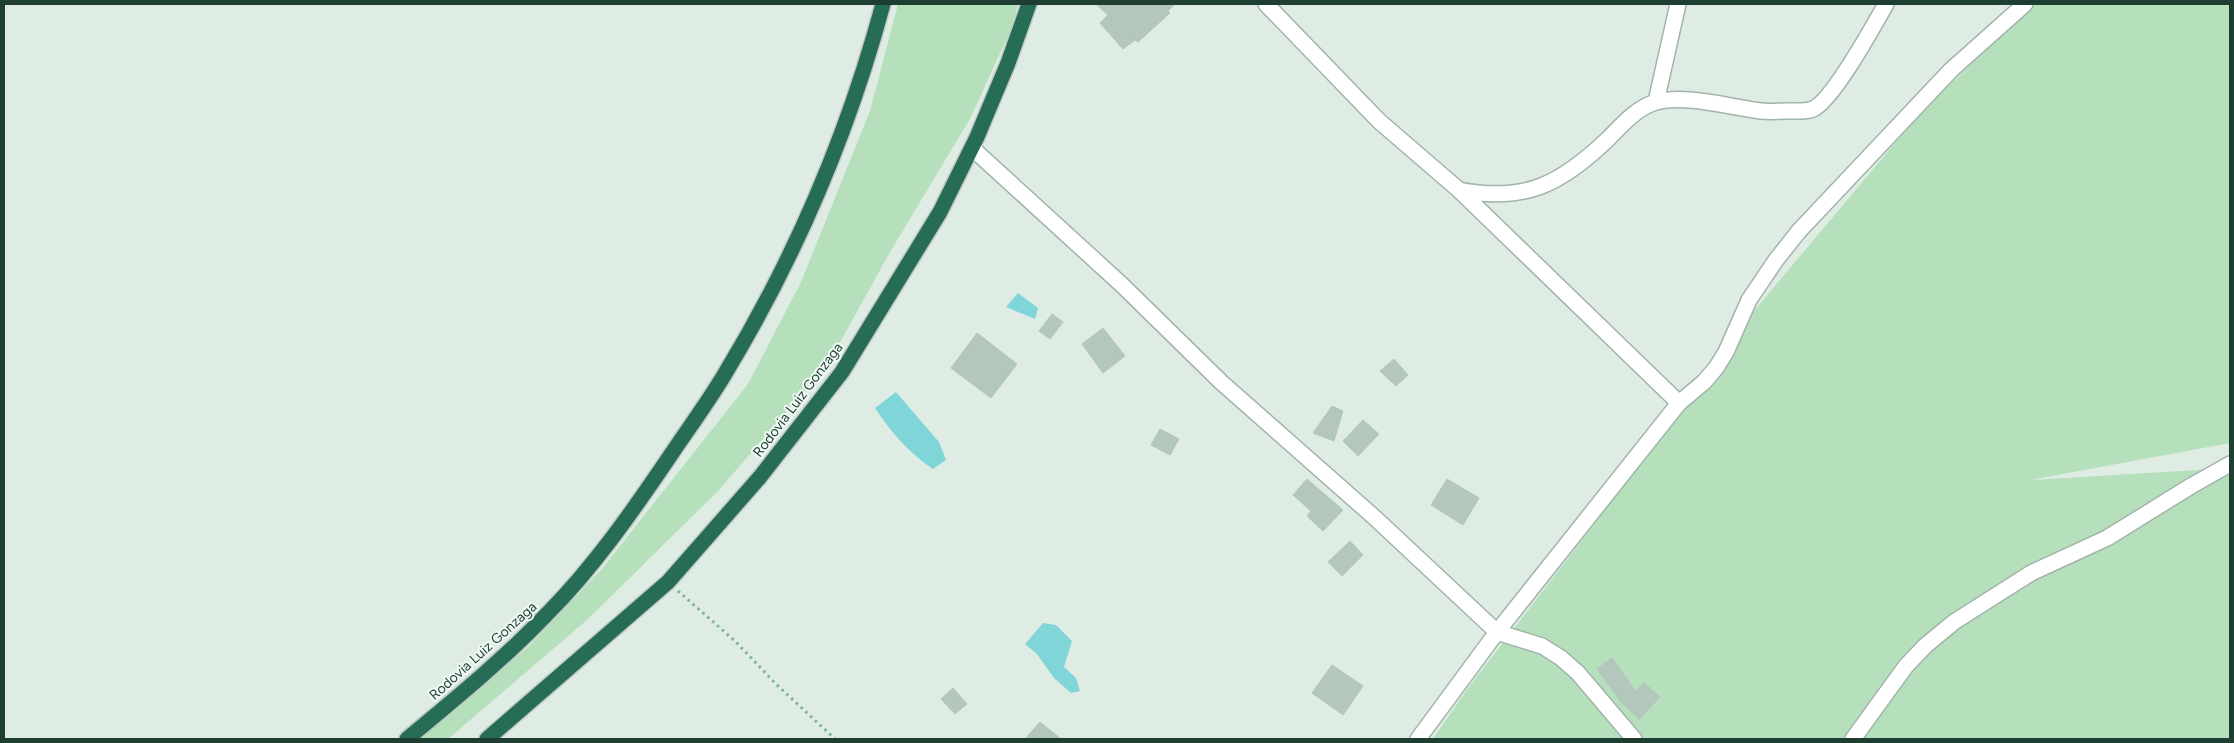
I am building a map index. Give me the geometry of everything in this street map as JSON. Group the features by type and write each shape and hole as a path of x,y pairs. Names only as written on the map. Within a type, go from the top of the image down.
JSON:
{"highway":[{"name":"Rodovia Luiz Gonzaga","path":"407,739 505,656 549,613 595,559 652,482 722,378 754,323 805,221 843,129 883,4"},
{"name":"Rodovia Luiz Gonzaga","path":"487,739 668,582 760,477 842,372 940,212 972,148 1008,63 1028,4"}],"street":[{"path":"1266,4 1378,121 1459,190 1679,403"},
{"path":"1656,102 1678,4"},
{"path":"1459,190 1485,195 1506,195 1550,183 1574,169 1640,109 1656,102 1676,100 1764,112 1812,110 1821,105 1833,91 1886,4"},
{"path":"1418,739 1497,632 1679,403 1704,382 1716,368 1726,352 1753,294 1799,231 1951,70 2025,4"},
{"path":"972,148 1122,285 1221,382 1374,517 1497,632 1542,646 1561,658 1592,688 1634,739"},
{"path":"1853,739 1906,666 1925,646 1954,622 2031,573 2106,538 2230,464"}],"path":[{"path":"668,582 735,641 776,684 835,739"}],"green space":[{"path":"898,4 1018,4 1012,27 971,117 890,252 828,364 718,491 588,619 448,739 420,739 528,647 601,570 748,384 801,282 870,111"},
{"path":"2035,4 2230,4 2230,443 2030,480 2230,468 2230,739 1433,739 1468,688 1596,522 1732,337 1922,111"}],"water":[{"path":"1018,293 1038,308 1035,319 1006,307"},
{"path":"896,392 939,442 946,460 933,469 901,441 875,408"},
{"path":"1043,623 1056,625 1072,641 1064,667 1076,678 1080,691 1071,693 1054,678 1037,654 1025,644"}],"building":[{"path":"1096,4 1175,4 1168,11 1170,13 1138,42 1135,40 1123,49 1100,23 1108,15"},
{"path":"1052,314 1063,322 1050,339 1039,331"},
{"path":"1103,328 1125,356 1103,373 1082,344"},
{"path":"977,333 1017,364 991,398 951,368"},
{"path":"1394,359 1408,375 1396,386 1380,371"},
{"path":"1332,406 1343,411 1334,441 1313,433"},
{"path":"1363,420 1379,434 1358,456 1343,441"},
{"path":"1160,429 1179,439 1170,455 1151,445"},
{"path":"1307,479 1343,510 1323,531 1307,516 1311,511 1293,495"},
{"path":"1447,479 1479,498 1463,525 1431,505"},
{"path":"1350,541 1363,555 1342,576 1328,562"},
{"path":"1612,658 1636,692 1644,683 1660,697 1639,719 1621,702 1597,669"},
{"path":"1332,665 1363,686 1343,715 1312,693"},
{"path":"953,688 967,704 955,714 941,699"},
{"path":"1040,722 1061,739 1025,739"}]}
